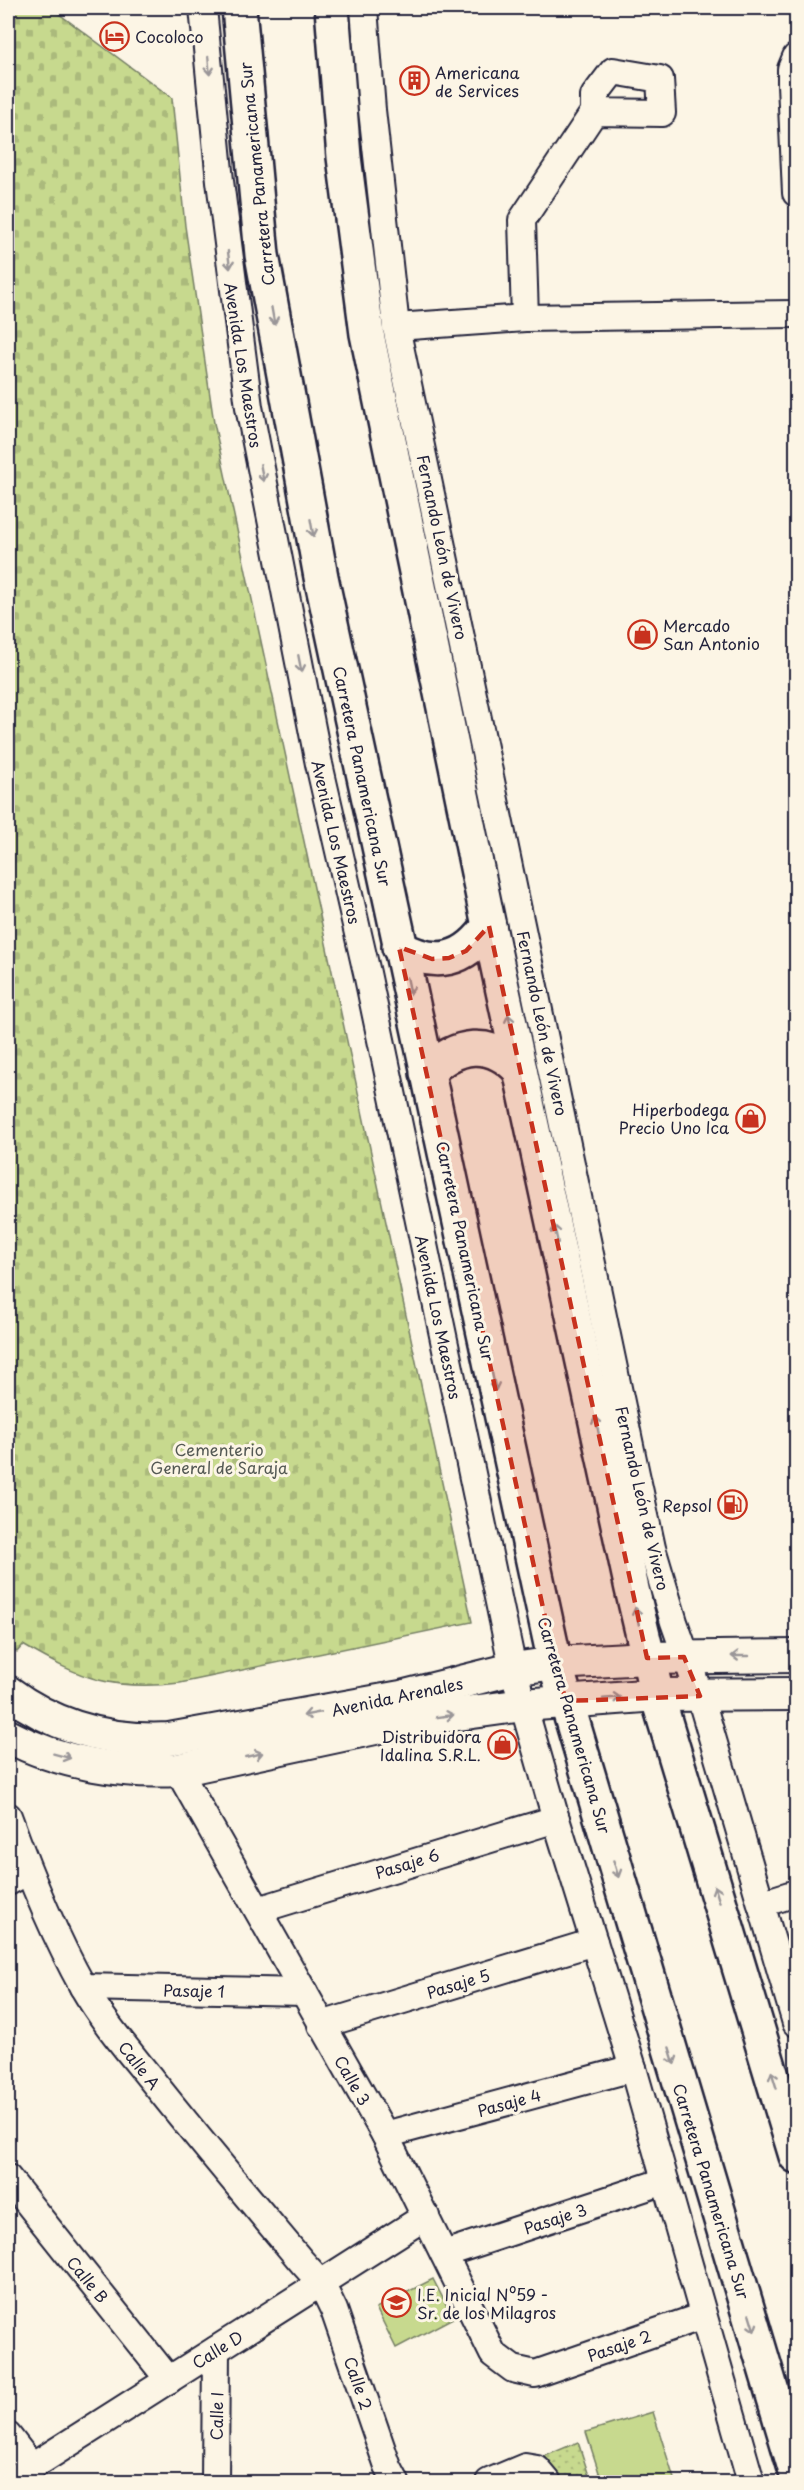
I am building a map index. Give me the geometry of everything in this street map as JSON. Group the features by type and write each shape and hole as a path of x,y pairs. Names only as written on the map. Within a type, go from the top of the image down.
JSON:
{"highway":[{"name":"Carretera Panamericana Sur","path":"239,8 262,255 321,577 555,1663 796,2472"},
{"path":"332,8 344,157 367,334 489,926 647,1658 796,2156"},
{"path":"399,947 414,956 432,959 449,958 466,951 479,940 489,926"},
{"path":"427,1073 439,1060 452,1052 466,1048 496,1051 510,1058 520,1070"}],"street":[{"name":"Avenida Los Maestros","path":"203,8 222,203 249,407 317,753 371,996 513,1669"},
{"name":"Fernando León de Vivero","path":"364,8 372,110 396,327 633,1462 652,1548 684,1657 700,1695 796,2023"},
{"path":"796,57 791,69 791,84 796,193"},
{"path":"525,318 522,220 594,112"},
{"path":"396,327 525,318 796,314"},
{"name":"Avenida Arenales","path":"8,1692 26,1706 54,1721 103,1735 141,1740 195,1736 401,1697 513,1669 555,1663 647,1658 796,1656"},
{"path":"513,1669 555,1819 633,2068 751,2482"},
{"name":"Avenida Arenales","path":"8,1736 43,1751 112,1768 147,1771 178,1770 408,1721 523,1705 657,1695 796,1694"},
{"name":"Calle 3","path":"178,1770 385,2135 493,2354 513,2369 535,2374"},
{"name":"Calle A","path":"8,1816 18,1877 102,2016 166,2099 321,2283"},
{"name":"Pasaje 6","path":"258,1910 555,1819"},
{"path":"761,1904 796,1893"},
{"name":"Pasaje 5","path":"321,2025 594,1942"},
{"name":"Pasaje 1","path":"83,1987 304,1992"},
{"name":"Pasaje 4","path":"385,2135 633,2068"},
{"name":"Calle B","path":"8,2178 169,2380"},
{"name":"Pasaje 3","path":"444,2254 665,2181"},
{"name":"Calle D","path":"8,2482 42,2469 169,2380 426,2216"},
{"name":"Calle 2","path":"321,2283 334,2310 391,2477"},
{"name":"Pasaje 2","path":"535,2374 703,2316"},
{"name":"Calle I","path":"215,2482 216,2350"},
{"path":"8,2436 42,2469"},
{"path":"489,2482 525,2467 537,2469 547,2480"}],"highlighted area":[{"path":"489,926 647,1658 684,1657 700,1696 566,1701 555,1663 399,947 432,959 449,958 466,951"}],"green space":[{"name":"Cementerio General de Saraja","path":"8,8 51,8 172,98 185,226 214,423 472,1622 180,1683 135,1685 98,1680 62,1666 23,1645 17,1652 8,1645"},
{"path":"433,2279 453,2318 396,2348 376,2308"},
{"path":"653,2412 675,2482 602,2482 586,2432"},
{"path":"578,2442 591,2482 559,2482 545,2456"}],"place":[{"name":"Cocoloco","path":"114,36"},
{"name":"Americana de Services","path":"414,81"},
{"name":"Mercado San Antonio","path":"642,634"},
{"name":"Hiperbodega Precio Uno Ica","path":"750,1118"},
{"name":"Repsol","path":"733,1505"},
{"name":"Distribuidora Idalina S.R.L.","path":"502,1745"},
{"name":"I.E. Inicial Nº59 - Sr. de los Milagros","path":"396,2303"}]}
